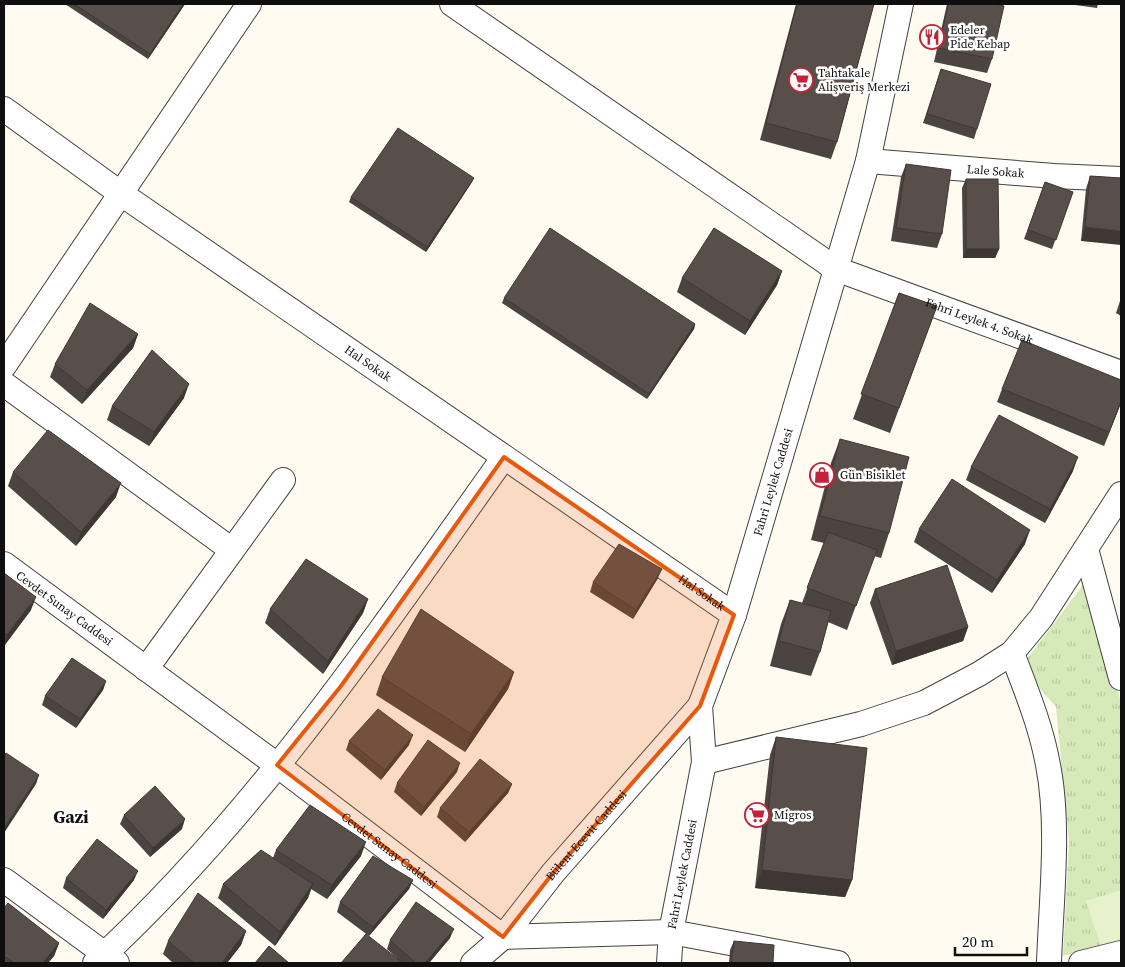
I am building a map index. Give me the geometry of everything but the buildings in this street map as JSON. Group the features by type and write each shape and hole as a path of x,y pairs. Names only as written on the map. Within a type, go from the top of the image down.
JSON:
{"street":[{"path":"4,366 249,4"},
{"name":"Fahri Leylek 4. Sokak","path":"452,4 836,269 1121,373"},
{"name":"Fahri Leylek Caddesi","path":"669,963 671,932 704,762 700,706 734,615 868,160 901,4"},
{"name":"Hal Sokak","path":"4,109 120,193 734,615"},
{"name":"Lale Sokak","path":"868,160 1054,176 1121,179"},
{"path":"4,384 232,550"},
{"path":"4,880 106,960 187,874 341,686 504,457"},
{"path":"146,668 282,480"},
{"path":"704,762 861,724 924,703 979,674 1012,653 1041,618 1121,494"},
{"path":"1086,549 1121,678"},
{"name":"Cevdet Sunay Caddesi","path":"4,564 277,765 503,937"},
{"path":"1012,653 1042,738 1052,794 1049,963"},
{"name":"Bülent Ecevit Caddesi","path":"473,963 503,937 553,873 700,706"},
{"path":"503,937 671,932 838,963"},
{"path":"1080,963 1121,953"}],"highlighted area":[{"path":"504,457 734,615 700,706 553,873 503,937 277,765 341,686"}],"green space":[{"path":"1086,581 1121,702 1121,940 1063,956 1069,842 1056,707 1021,667"},
{"path":"1121,890 1121,940 1101,947 1086,901"}],"place":[{"name":"Edeler Pide Kebap","path":"932,37"},
{"name":"Tahtakale Alişveriş Merkezi","path":"801,80"},
{"name":"Gün Bisiklet","path":"822,475"},
{"name":"Migros","path":"757,815"}],"district":[{"name":"Gazi","path":"71,816"}]}
